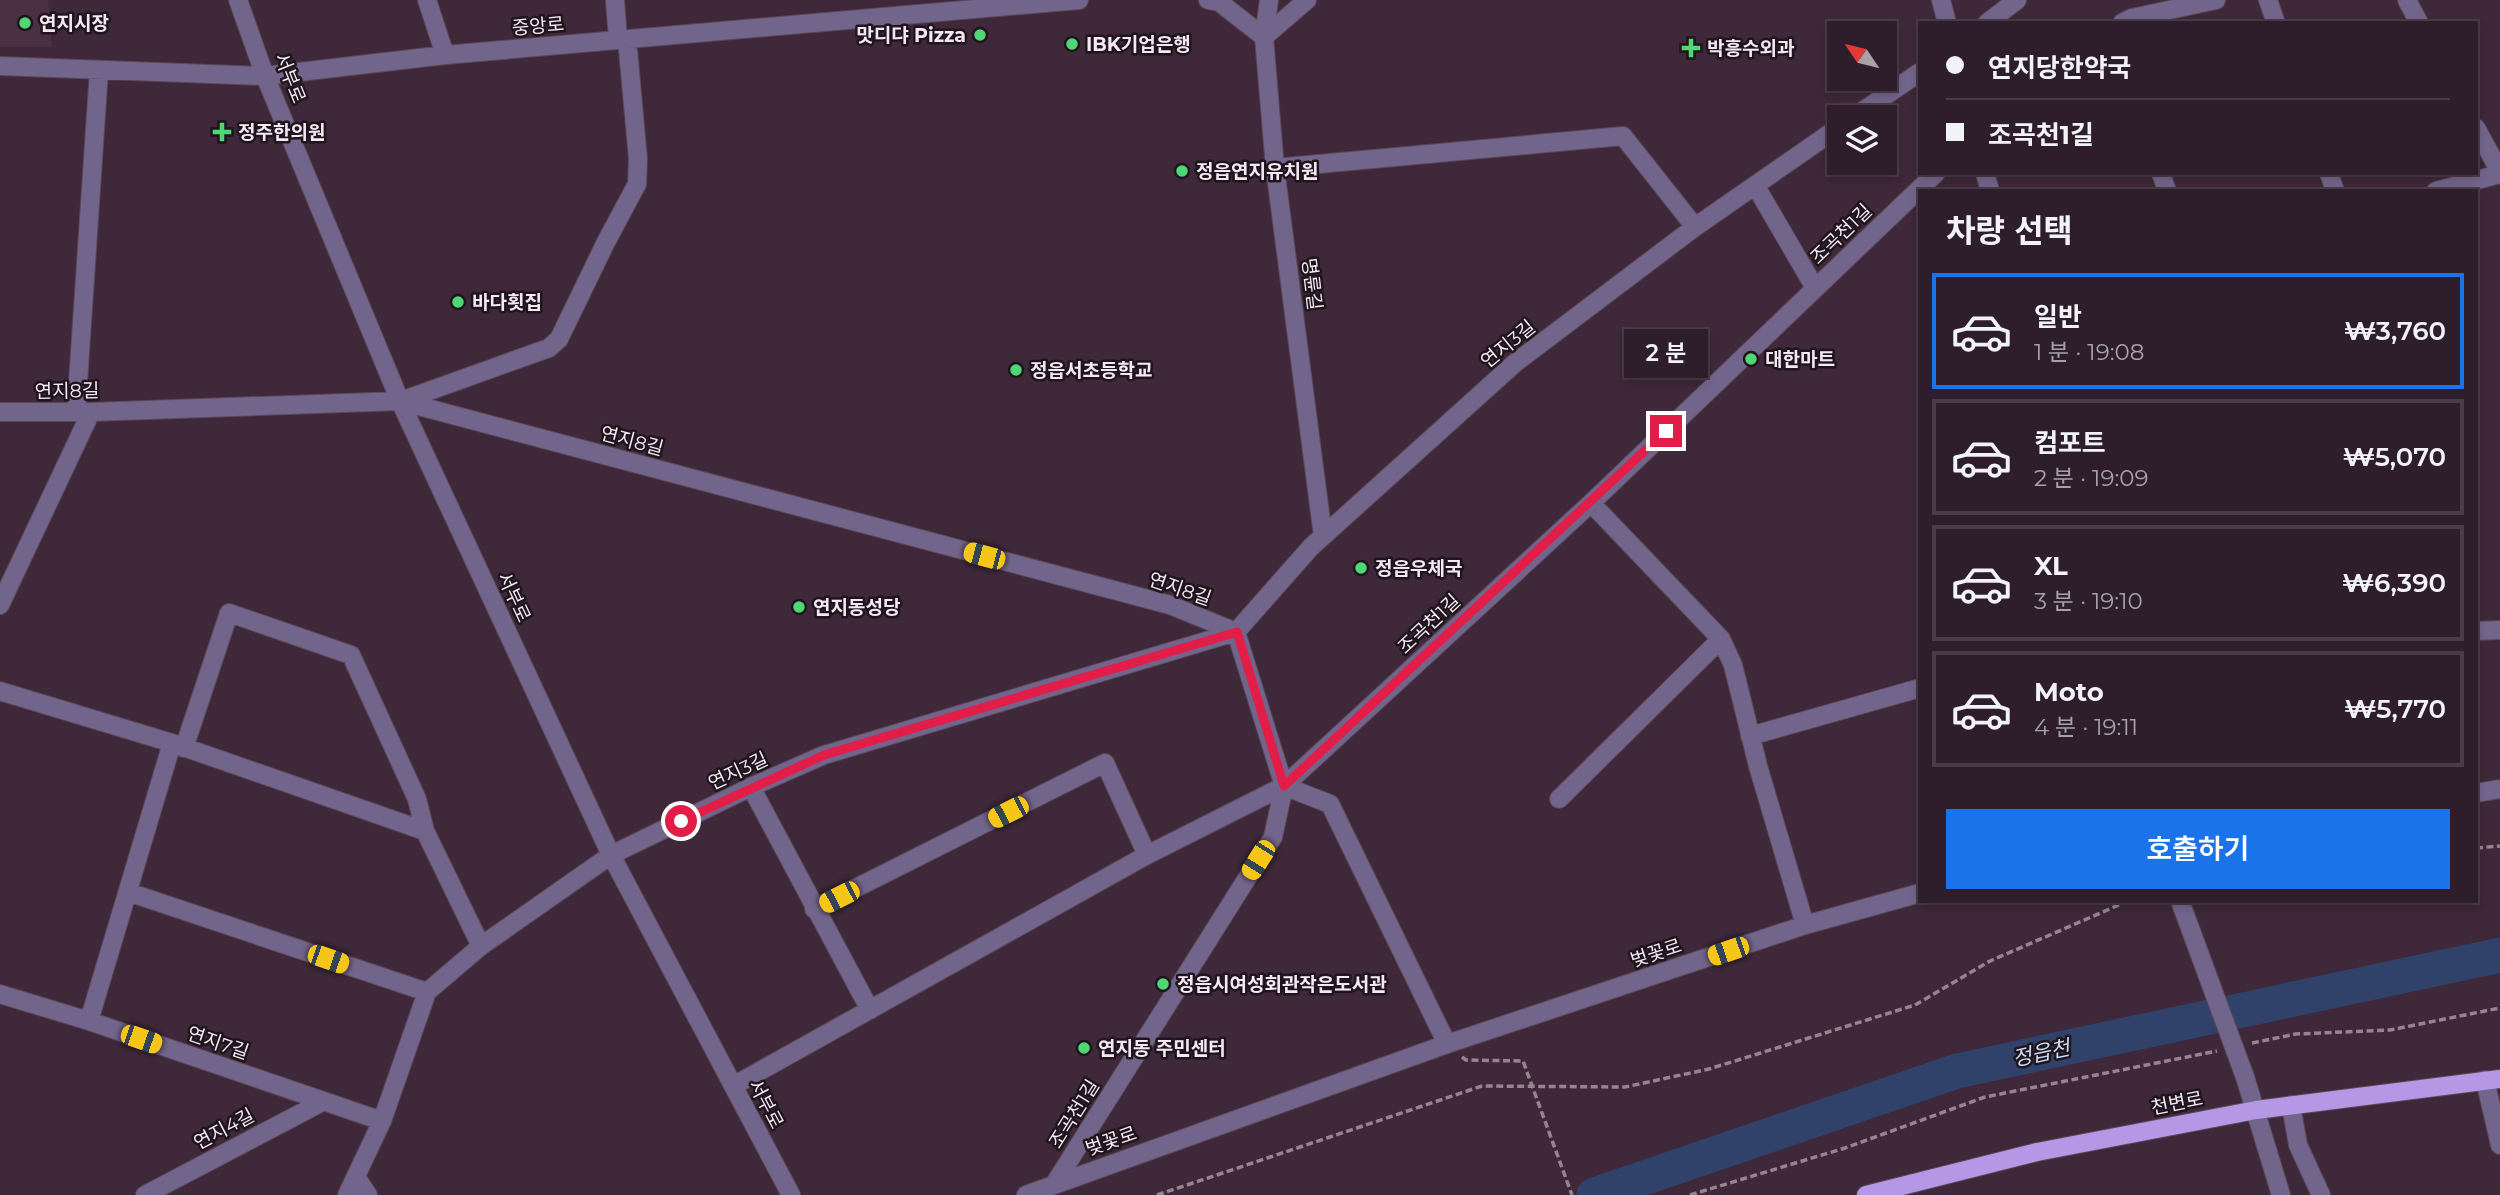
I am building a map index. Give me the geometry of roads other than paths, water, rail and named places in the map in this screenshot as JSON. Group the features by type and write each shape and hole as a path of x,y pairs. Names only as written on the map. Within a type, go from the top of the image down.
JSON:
{"main road":[{"name":"천변로","path":"1866,1195 2037,1152 2256,1110 2493,1079"}],"street":[{"name":"서부로","path":"238,0 265,76 400,401 611,855 791,1195"},
{"path":"427,0 445,55"},
{"path":"400,401 549,348 559,338 637,184 638,159 615,0"},
{"name":"중앙로","path":"0,66 265,76 445,55 622,40 948,6 1079,0"},
{"path":"1208,0 1219,2 1264,37 1307,0"},
{"name":"명륜길","path":"1269,0 1264,37 1275,168 1323,536"},
{"path":"1941,0 1946,21"},
{"path":"1990,21 2017,0"},
{"path":"2126,21 2216,0"},
{"path":"2268,0 2275,21"},
{"path":"2407,0 2418,21"},
{"path":"0,606 84,412 99,70"},
{"path":"1872,105 1918,73"},
{"path":"2443,189 2500,173 2478,132"},
{"name":"연지3길","path":"427,992 481,946 611,855 751,787 824,755 1237,632 1323,536 1515,363 1695,227 1827,135"},
{"path":"1275,168 1623,136 1695,227"},
{"name":"조곡천1길","path":"1919,189 1934,175"},
{"path":"1755,185 1815,288"},
{"name":"조곡천1길","path":"1055,1183 1273,837 1284,786 1591,503 1918,190"},
{"name":"연지8길","path":"0,412 84,412 400,401 1170,605 1237,632"},
{"path":"1591,503 1721,639 1733,665 1750,736 1805,925"},
{"path":"89,1021 128,892 178,745 229,613 351,656 417,799 425,831 481,946"},
{"path":"2478,631 2500,630"},
{"path":"1237,632 1284,786"},
{"path":"1559,799 1721,639"},
{"path":"1750,736 1918,689"},
{"path":"0,691 178,745 425,831"},
{"path":"814,909 1105,763 1147,855"},
{"path":"733,1086 1147,855 1284,786 1330,804 1447,1044"},
{"path":"751,787 870,1010"},
{"path":"2478,793 2500,789"},
{"path":"128,892 427,992 382,1121 347,1195"},
{"name":"벚꽃로","path":"1026,1195 1447,1044 1805,925 1918,893"},
{"path":"2181,903 2245,1077 2281,1195"},
{"name":"연지7길","path":"0,994 89,1021 382,1121"},
{"path":"2493,1079 2500,1145"},
{"name":"연지4길","path":"145,1195 324,1101"},
{"path":"2291,1105 2298,1145 2321,1195"},
{"path":"356,1177 368,1195"}],"waterway":[{"name":"정읍천","path":"1594,1195 1957,1071 2500,955"}],"place":[{"name":"연지시장","path":"25,23"},
{"name":"맛디댜 Pizza","path":"980,35"},
{"name":"IBK기업은행","path":"1072,44"},
{"name":"박흥수외과","path":"1691,48"},
{"name":"정주한의원","path":"222,132"},
{"name":"정읍연지유치원","path":"1182,171"},
{"name":"바다횟집","path":"458,302"},
{"name":"대한마트","path":"1751,359"},
{"name":"정읍서초등학교","path":"1016,370"},
{"name":"정읍우체국","path":"1361,568"},
{"name":"연지동성당","path":"799,607"},
{"name":"정읍시여성회관작은도서관","path":"1163,984"},
{"name":"연지동 주민센터","path":"1084,1048"}]}
